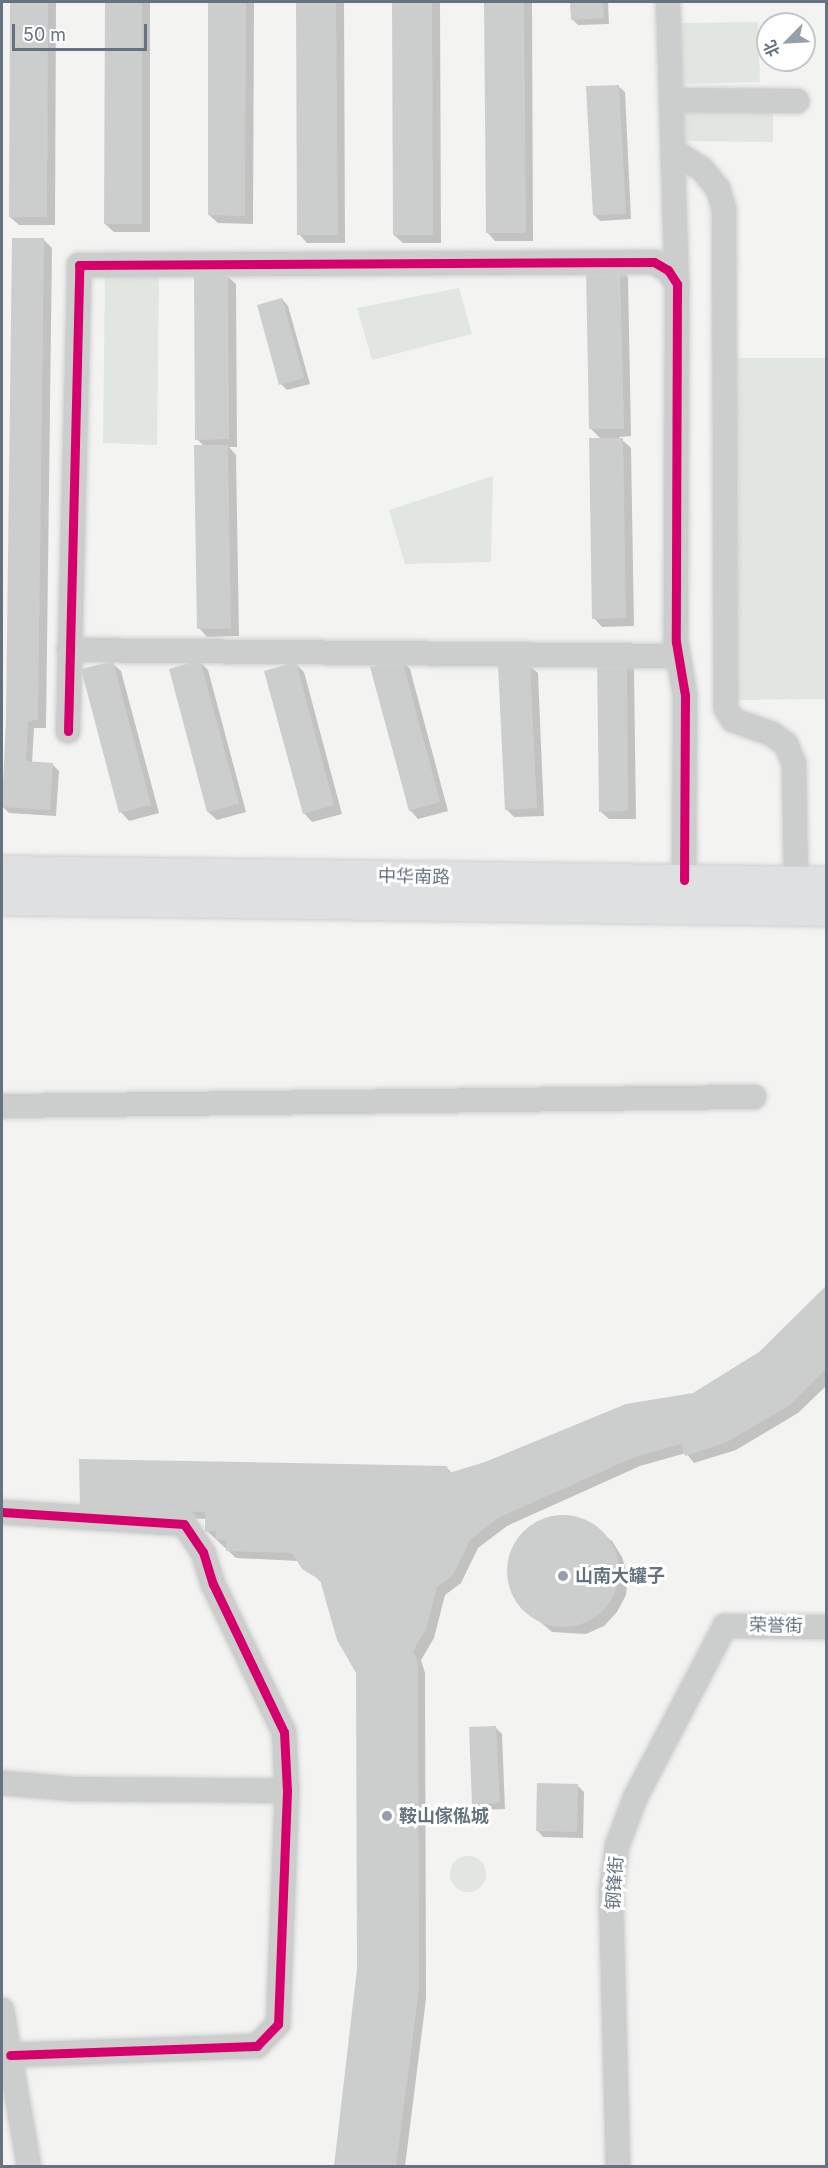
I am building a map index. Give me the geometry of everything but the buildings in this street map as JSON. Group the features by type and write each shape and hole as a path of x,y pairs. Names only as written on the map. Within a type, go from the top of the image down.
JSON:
{"main road":[{"name":"中华南路","path":"2,871 826,882"},
{"name":"中华南路","path":"2,900 826,911"}],"street":[{"path":"668,2 673,100 677,284 678,656 685,695 684,880"},
{"path":"673,100 797,101"},
{"path":"674,151 702,169 718,189 724,209 726,708 733,720 742,726 772,734 786,744 794,764 796,882"},
{"path":"654,262 676,236"},
{"path":"69,731 69,651 80,265 654,262 668,270 677,284"},
{"path":"69,651 678,656"},
{"path":"2,1106 754,1097"},
{"path":"2,1512 184,1524 203,1552 213,1584 284,1732 287,1791 278,2024 257,2046 10,2055"},
{"name":"荣誉街","path":"725,1626 826,1627"},
{"name":"钢锋街","path":"618,2166 611,1893 617,1846 634,1797 725,1626"},
{"path":"2,1783 74,1789 287,1791"},
{"path":"2,2010 29,2166"}],"shaded area":[{"path":"756,22 756,72 760,72 760,82 681,84 679,23"},
{"path":"682,109 773,109 773,142 682,141"},
{"path":"105,274 159,275 157,445 103,443"},
{"path":"459,288 472,334 372,360 357,308"},
{"path":"734,358 826,358 826,699 736,700"},
{"path":"493,476 491,562 405,564 389,510"},
{"path":"468,1856 481,1861 486,1874 481,1887 468,1892 455,1887 450,1874 455,1861"}],"cycle path":[{"path":"68,731 79,265 654,262 668,270 677,284 676,642 685,695 684,880"},
{"path":"2,1512 184,1524 203,1552 213,1584 284,1732 287,1791 278,2024 257,2046 10,2055"}],"place":[{"name":"山南大罐子","path":"563,1576"},
{"name":"鞍山傢俬城","path":"387,1816"}]}
